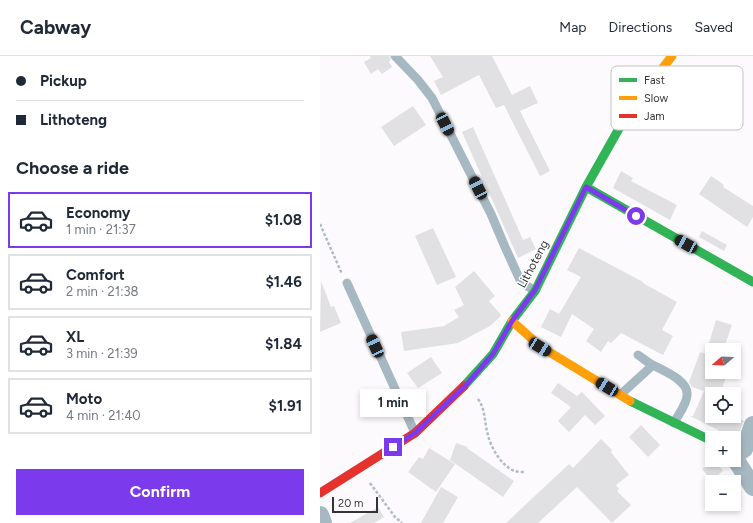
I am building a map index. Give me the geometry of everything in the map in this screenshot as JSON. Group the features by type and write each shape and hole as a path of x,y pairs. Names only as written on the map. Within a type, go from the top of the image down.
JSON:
{"main road":[{"name":"Lithoteng","path":"664,66 672,56"},
{"name":"Lithoteng","path":"323,486 360,469 415,433 466,385 493,354 512,321 535,290 586,187 618,130"},
{"path":"586,187 753,282"},
{"path":"512,321 540,347 620,395 705,438"}],"street":[{"path":"741,451 744,449 753,426"},
{"path":"740,467 753,487"},
{"path":"320,515 323,523"}],"lane":[{"path":"395,56 418,80 432,98 491,214 521,282 535,290"},
{"path":"346,284 415,433"},
{"path":"638,355 681,382 687,390 688,396 674,423"},
{"path":"620,395 653,365"}],"path":[{"path":"320,224 346,284"},
{"path":"466,385 482,405 485,414 488,436 500,459 515,471 525,472"},
{"path":"360,469 395,517 402,523"}],"building":[{"path":"370,56 389,56 391,60 389,62 392,67 382,74 378,69 371,74 364,62 371,58"},
{"path":"430,56 492,56 512,95 530,86 538,103 520,111 550,171 540,176 504,105 496,108 479,75 441,95 434,81 443,77"},
{"path":"413,106 426,125 394,146 381,127"},
{"path":"473,127 523,240 530,237 536,249 518,258 462,132"},
{"path":"621,171 633,178 631,181 677,205 670,220 613,188"},
{"path":"711,176 724,185 723,187 753,206 753,217 747,227 699,194"},
{"path":"433,228 456,277 437,285 415,236"},
{"path":"702,231 727,245 724,251 699,237"},
{"path":"579,248 677,302 662,330 673,336 663,355 621,333 611,343 608,341 601,352 586,341 594,329 572,314 561,337 541,327 550,309 559,314 581,277 567,270"},
{"path":"474,271 495,296 489,301 501,315 500,317 490,326 458,343 404,351 401,332 444,326 459,317 454,310 464,305 455,287"},
{"path":"321,281 331,307 334,306 341,323 320,332"},
{"path":"716,320 732,325 726,343 709,343"},
{"path":"700,352 705,354 705,379 725,379 723,387 705,387 705,423 741,423 741,420 744,421 740,431 719,431 690,416 693,416 704,391 692,387 689,382"},
{"path":"431,357 442,373 418,388 407,373"},
{"path":"558,383 577,396 582,392 605,416 595,425 585,415 569,432 558,421 571,407 551,393"},
{"path":"641,425 660,445 648,457 629,437"},
{"path":"601,439 612,450 611,452 629,475 616,485 619,489 617,491 631,505 612,523 577,487 538,523 506,523 569,464 573,468"},
{"path":"456,443 468,447 467,448 514,481 503,497 450,460"},
{"path":"429,448 455,464 436,492 408,472 419,457 423,459"},
{"path":"705,467 720,467 723,471 718,475 707,475 702,469"},
{"path":"441,487 458,497 443,523 421,523"},
{"path":"378,507 384,517 374,523 350,523"}],"traffic: fast":[{"path":"464,386 493,354 512,321 535,291 586,187 618,130"},
{"path":"586,187 753,282"},
{"path":"630,401 705,438"}],"traffic: slow":[{"path":"664,66 672,56"},
{"path":"512,321 541,347 630,401"}],"traffic: jam":[{"path":"320,493 415,433 464,386"}],"route":[{"path":"393,447 415,433 466,385 493,354 512,321 535,290 586,187 636,216"}]}
